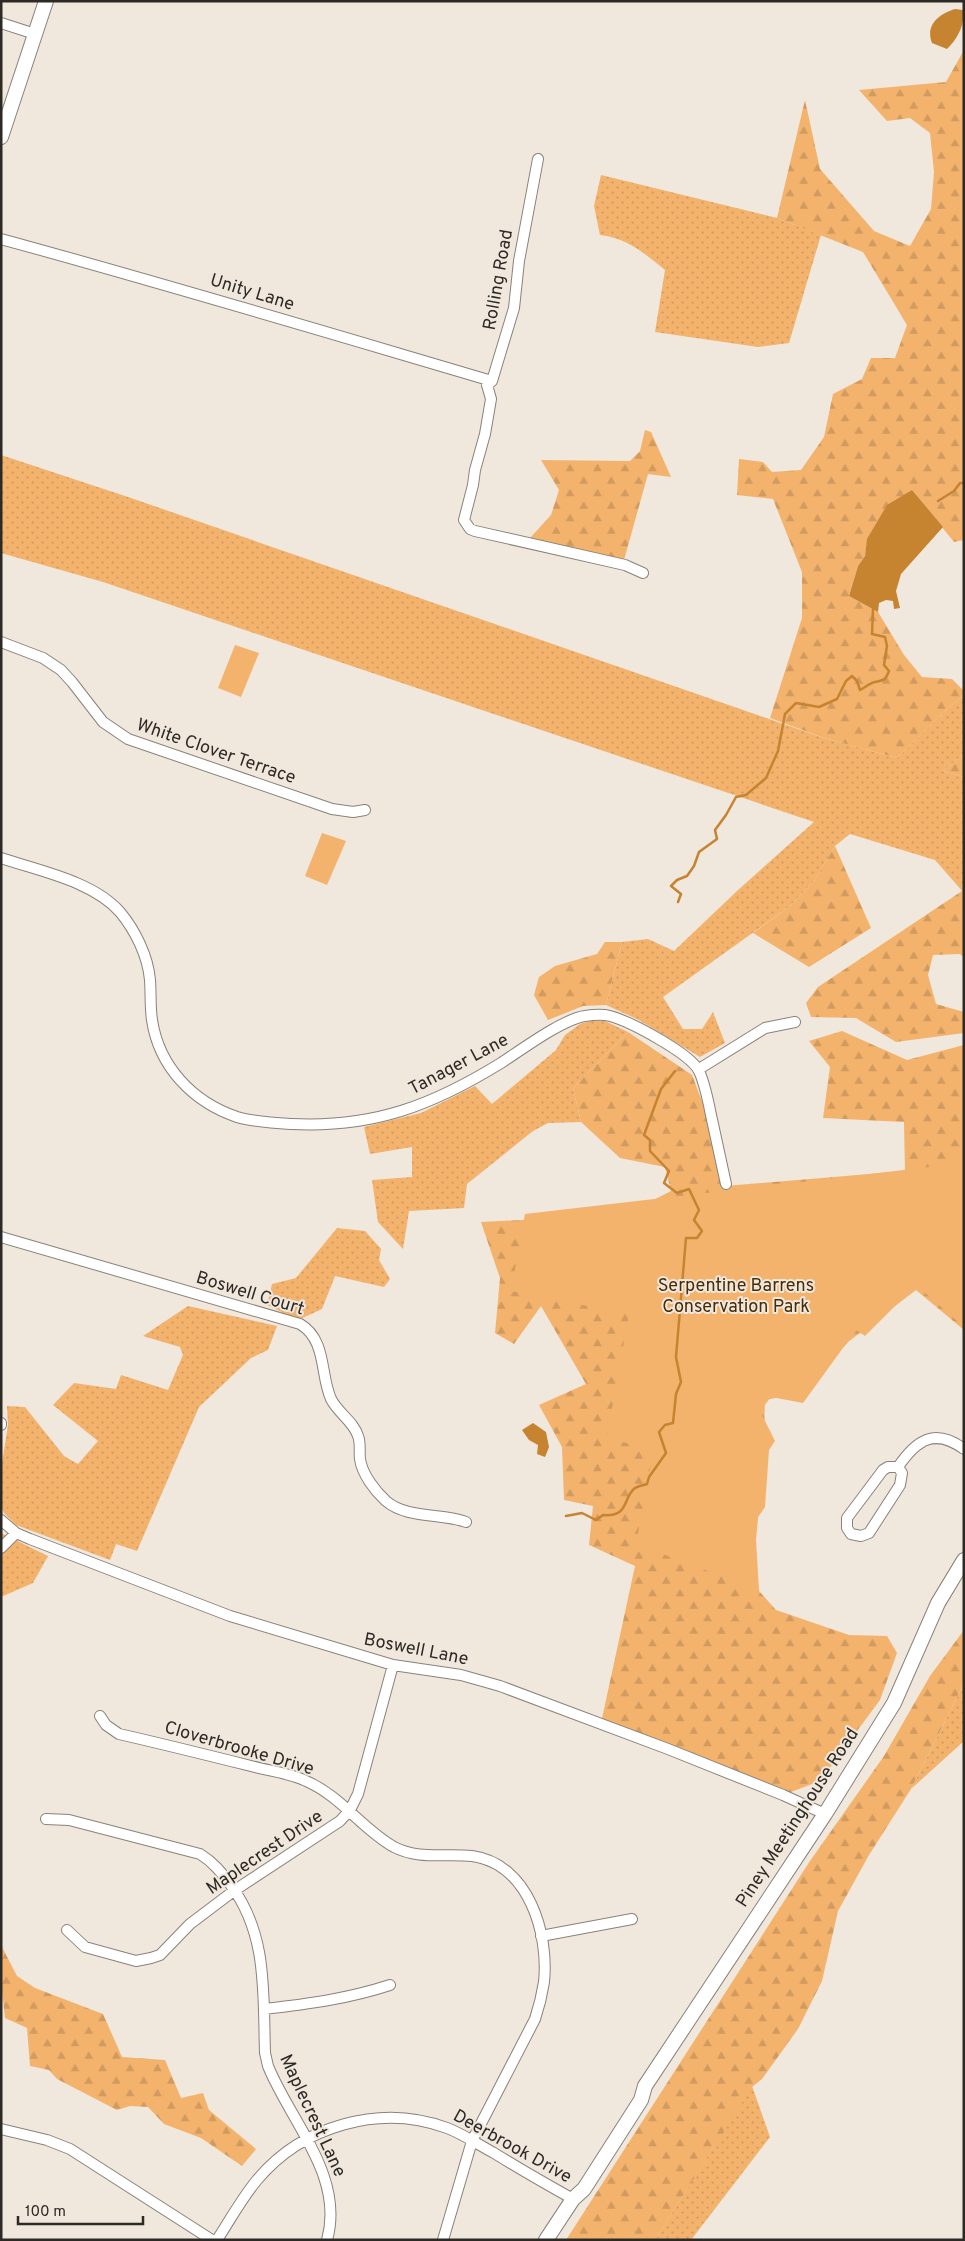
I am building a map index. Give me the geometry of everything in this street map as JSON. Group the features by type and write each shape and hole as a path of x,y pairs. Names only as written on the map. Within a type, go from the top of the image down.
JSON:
{"main road":[{"path":"1,137 46,1"},
{"name":"Piney Meetinghouse Road","path":"546,2240 573,2199 576,2184 634,2094 645,2086 825,1814 894,1703 938,1603 964,1560"}],"street":[{"path":"1,23 35,34"},
{"name":"Rolling Road","path":"538,159 519,261 514,308 492,381 487,385 491,399 485,434 464,520 470,529 475,531 625,566 643,573"},
{"name":"Unity Lane","path":"1,239 173,286 247,310 492,381"},
{"name":"White Clover Terrace","path":"1,642 43,658 61,670 103,722 128,739 332,809 353,812 365,810"},
{"name":"Tanager Lane","path":"1,858 88,888 119,910 143,950 150,976 152,1020 166,1063 185,1086 203,1102 238,1117 262,1122 311,1125 350,1123 400,1113 425,1104 476,1079 555,1030 584,1016 606,1015 626,1021 673,1048 699,1069"},
{"path":"726,1184 699,1069 765,1028 795,1022"},
{"name":"Boswell Court","path":"1,1238 300,1324 306,1328 316,1342 332,1401 358,1434 362,1467 380,1494 387,1502 406,1511 452,1517 466,1522"},
{"path":"898,1467 902,1473 900,1485 869,1533 861,1536 851,1534 847,1528 847,1518 883,1470 898,1467 918,1443 932,1438 941,1438 952,1441 964,1449"},
{"name":"Boswell Lane","path":"1,1520 16,1533 230,1616 393,1665 461,1675 500,1686 668,1749 784,1795 825,1814"},
{"path":"1,1548 16,1533"},
{"name":"Maplecrest Drive","path":"68,1930 85,1947 118,1957 144,1960 160,1954 190,1924 235,1890 340,1821 350,1810 358,1794 393,1665"},
{"name":"Cloverbrooke Drive","path":"100,1716 106,1725 119,1734 306,1780 350,1810 381,1839 396,1848 429,1856 472,1856 487,1860 500,1866 511,1875 529,1899 541,1936 544,1982 535,2019 472,2141 443,2240"},
{"name":"Maplecrest Lane","path":"46,1819 70,1820 200,1854 210,1860 235,1890 253,1924 258,1938 264,2009 264,2053 268,2066 307,2139 329,2189 332,2224 327,2240"},
{"path":"541,1936 632,1919"},
{"path":"264,2009 326,2002 390,1986"},
{"name":"Deerbrook Drive","path":"217,2240 257,2180 291,2148 322,2131 344,2124 371,2119 394,2118 447,2128 573,2199"},
{"path":"1,2129 47,2140 70,2149 212,2240"}],"green space":[{"path":"964,50 964,540 954,542 912,490 867,542 865,556 858,566 849,596 878,612 904,655 922,677 952,679 964,691 964,695 897,758 824,738 770,718 802,618 802,572 773,499 737,495 739,459 763,462 772,472 801,470 824,437 833,394 862,379 871,358 895,358 907,325 863,252 777,218 805,100 820,169 874,231 910,246 931,209 934,172 930,133 910,118 887,121 859,90 946,82"},
{"path":"601,175 777,218 821,235 789,343 758,347 655,332 665,270 627,243 619,239 600,235 594,206"},
{"path":"645,430 651,432 671,477 648,474 624,560 530,538 551,515 559,490 541,460 630,461 640,451"},
{"path":"1,455 128,497 824,738 897,758 964,695 964,754 943,771 964,777 964,893 935,860 850,834 835,846 814,881 789,907 663,997 683,1029 702,1029 713,1012 725,1043 700,1057 637,1019 606,1005 622,942 648,939 674,951 814,822 103,582 1,553"},
{"path":"235,645 259,653 241,697 218,688"},
{"path":"964,754 964,777 943,771"},
{"path":"322,833 346,841 327,885 305,876"},
{"path":"835,846 871,928 809,967 753,933 789,907 814,881"},
{"path":"962,891 964,893 964,958 960,954 933,955 928,975 936,1004 964,1012 964,1033 896,1042 856,1018 811,1017 806,1003 818,987"},
{"path":"605,942 622,942 606,1005 583,1006 548,1020 534,995 539,977 555,966 597,954"},
{"path":"590,1021 605,1021 628,1032 573,1088 581,1122 548,1123 533,1131 467,1184 464,1208 409,1211 403,1249 378,1222 372,1180 412,1177 412,1147 370,1154 364,1127 421,1113 475,1086 492,1104 556,1050 565,1035 580,1024"},
{"path":"842,1031 907,1060 964,1045 964,1330 916,1290 848,1342 802,1393 765,1400 763,1465 756,1540 759,1591 776,1610 849,1635 887,1636 897,1653 880,1700 820,1781 783,1795 601,1723 635,1566 589,1545 593,1506 564,1500 562,1447 539,1405 586,1384 541,1306 514,1344 495,1333 500,1278 481,1222 624,1215 671,1191 665,1167 620,1158 581,1122 573,1088 628,1032 692,1075 705,1109 725,1186 905,1171 904,1122 823,1118 830,1067 809,1041"},
{"name":"Serpentine Barrens Conservation Park","path":"964,1163 964,1327 916,1285 865,1336 856,1330 803,1403 771,1397 760,1411 775,1441 769,1450 765,1507 754,1523 758,1590 636,1544 653,1453 607,1436 629,1314 511,1291 525,1214"},
{"path":"337,1228 365,1231 381,1249 379,1260 390,1279 384,1287 335,1276 322,1309 298,1320 267,1305 272,1284 296,1278"},
{"path":"188,1306 277,1326 268,1350 251,1358 199,1407 137,1551 116,1544 110,1560 16,1525 4,1513 1,1507 1,1470 8,1425 7,1406 25,1407 64,1456 78,1464 98,1441 53,1405 74,1383 116,1389 121,1375 168,1390 183,1355 180,1347 143,1336"},
{"path":"1,1533 48,1556 33,1583 1,1597"},
{"path":"964,1630 964,1683 911,1789 869,1855 838,1911 822,1981 798,2029 762,2079 752,2087 655,2240 566,2240 810,1861 884,1756 930,1676"},
{"path":"964,1683 964,1741 911,1789"},
{"path":"1,1945 17,1976 35,1988 103,2014 122,2057 165,2060 181,2098 203,2093 209,2110 256,2149 242,2166 201,2138 164,2124 148,2107 130,2106 117,2110 57,2079 49,2070 30,2066 27,2028 5,2018 1,1980"},
{"path":"752,2086 770,2137 691,2240 655,2240"}],"shaded area":[{"path":"955,9 963,10 963,21 960,32 954,41 947,49 932,43 930,31 935,21"},
{"path":"912,490 943,527 901,574 896,591 900,608 894,609 893,601 886,600 879,603 878,612 849,596 858,566 865,556 867,539 887,505"},
{"path":"533,1423 546,1432 549,1447 545,1457 537,1454 538,1445 529,1440 522,1430"}],"waterway":[{"path":"938,501 954,491 960,483 964,483"},
{"path":"678,902 681,894 671,886 677,880 687,876 694,866 699,852 717,839 715,830 736,797 746,795 766,778 778,751 785,714 796,703 819,707 837,699 846,681 852,676 857,681 860,690 871,683 884,680 886,677 889,671 884,665 887,646 885,637 872,634 873,609"},
{"path":"566,1516 582,1513 596,1520 603,1515 618,1513 622,1510 631,1492 635,1488 647,1484 649,1477 666,1453 659,1432 665,1425 673,1423 676,1394 681,1382 676,1357 686,1238 697,1238 702,1231 694,1220 699,1210 689,1189 677,1193 664,1183 669,1171 650,1151 650,1140 644,1135 661,1089 675,1071"}]}
